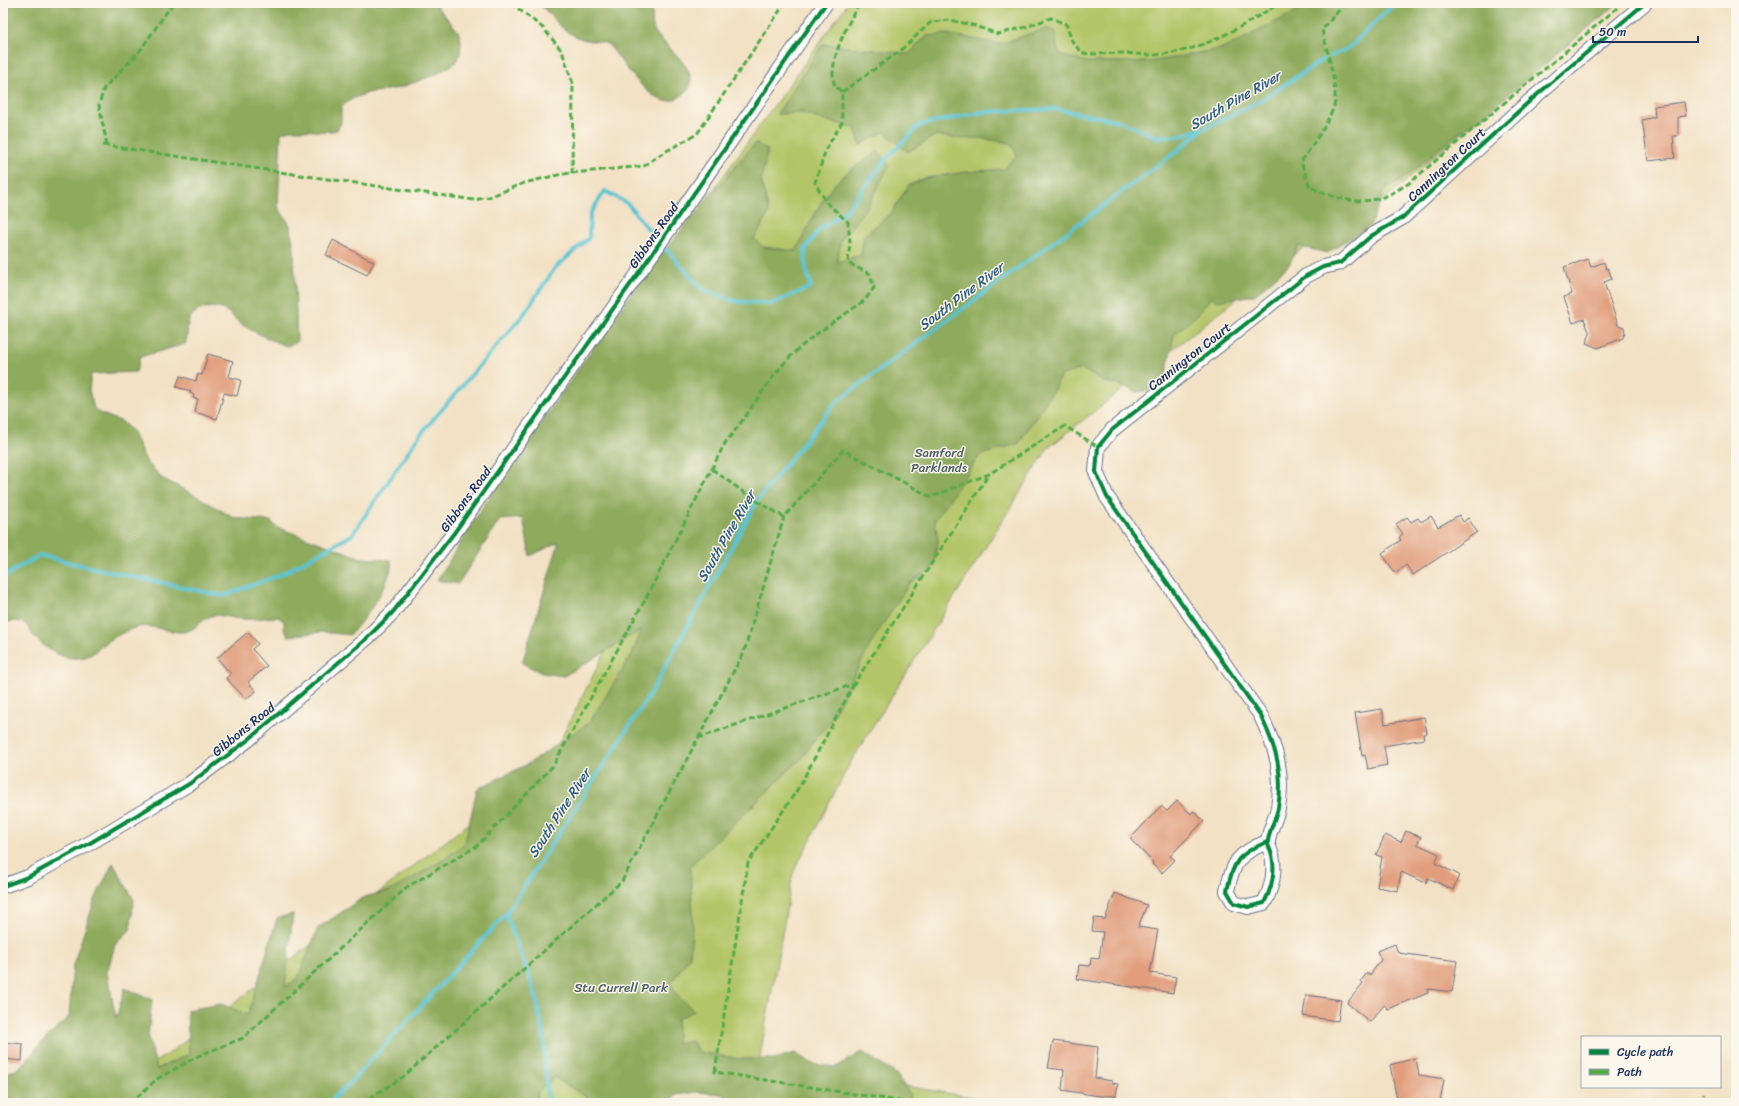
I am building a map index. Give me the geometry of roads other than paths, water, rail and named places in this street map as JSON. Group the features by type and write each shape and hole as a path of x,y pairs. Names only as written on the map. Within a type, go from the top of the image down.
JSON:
{"street":[{"name":"Gibbons Road","path":"3,886 28,877 90,843 189,784 248,740 367,638 393,612 454,532 654,251 826,3"},
{"name":"Cannington Court","path":"1267,842 1278,809 1281,772 1273,742 1261,716 1107,497 1096,472 1098,447 1112,430 1306,276 1323,267 1340,263 1371,236 1402,218 1532,99 1645,3"},
{"path":"1267,842 1272,856 1274,870 1272,888 1264,903 1248,907 1234,903 1227,891 1231,872 1239,858 1251,848 1267,842"}],"waterway":[{"name":"South Pine River","path":"1331,56 1349,48 1395,3"},
{"name":"South Pine River","path":"328,1103 348,1085 506,914 649,696 757,501 836,402 1172,155 1203,129 1260,101 1324,59"},
{"path":"665,248 702,289 734,301 771,304 811,287 806,269 805,249 820,229 845,212 888,157 920,125 983,112 1056,109 1119,121 1157,137 1179,136 1201,129"},
{"path":"3,577 40,555 223,596 282,574 352,535 419,436 524,314 555,268 589,238 590,214 605,191 628,204 652,234"},
{"path":"506,914 535,993 543,1031 548,1103"}],"park label":[{"name":"Samford Parklands","path":"939,460"},
{"name":"Stu Currell Park","path":"621,987"}]}
